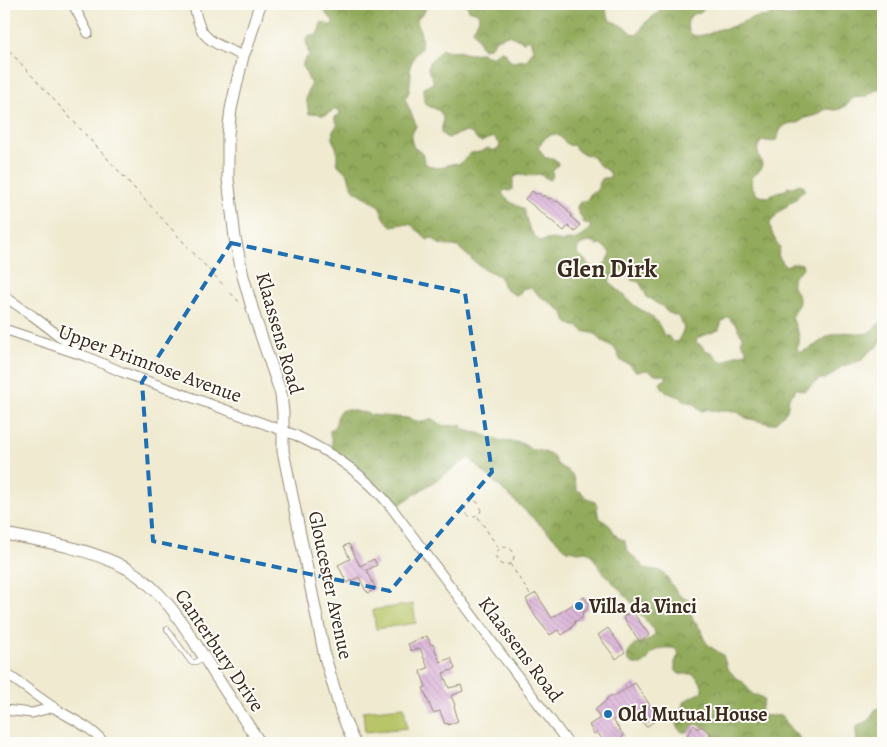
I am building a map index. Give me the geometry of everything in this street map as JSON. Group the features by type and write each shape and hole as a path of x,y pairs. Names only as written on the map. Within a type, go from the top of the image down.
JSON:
{"street":[{"path":"73,4 88,33"},
{"path":"193,4 202,32 207,38 243,56"},
{"name":"Klaassens Road","path":"260,4 243,56 231,108 228,134 228,179 235,238 255,318 281,394 284,431 323,449 345,464 381,494 568,743"},
{"path":"4,296 85,356"},
{"name":"Upper Primrose Avenue","path":"4,329 85,356 122,372 284,431"},
{"name":"Gloucester Avenue","path":"284,431 283,452 325,657 341,712 354,743"},
{"name":"Canterbury Drive","path":"4,534 80,550 128,570 152,587 182,622 260,743"},
{"path":"4,672 86,727 104,743"},
{"path":"4,710 32,713 54,707"}],"lane":[{"path":"167,629 191,662 193,663 204,657"}],"path":[{"path":"4,45 180,239 241,303"},
{"path":"475,501 480,505 481,511 478,516 472,517 466,514 465,508 468,503 475,501"},
{"path":"478,516 500,550"},
{"path":"505,548 512,552 514,557 510,564 502,565 498,561 496,556 500,550 505,548"},
{"path":"510,564 531,596"}],"highlighted area":[{"path":"231,243 465,293 492,472 390,591 153,541 142,382"}],"green space":[{"path":"324,4 427,4 424,13 418,19 421,49 415,55 410,66 409,92 405,99 416,126 411,139 414,148 421,152 424,161 428,165 438,168 459,164 471,153 480,152 488,148 495,150 499,148 500,144 493,137 481,142 466,132 448,138 441,133 443,122 440,112 425,104 424,100 424,88 434,82 428,70 429,62 442,49 493,56 501,51 505,52 509,60 513,62 527,60 533,50 528,39 524,42 508,35 496,39 491,46 484,49 473,31 479,15 469,10 467,4 608,4 606,12 610,20 628,29 634,35 638,34 645,23 659,12 663,4 708,4 700,13 692,15 689,20 687,26 690,33 697,36 709,34 752,18 768,16 774,13 788,16 797,15 804,10 806,4 883,4 883,87 865,97 853,98 840,109 824,110 798,123 787,125 780,130 778,137 774,141 762,141 758,150 762,166 753,176 751,184 757,195 766,197 786,190 788,187 800,184 804,186 805,190 777,214 770,223 773,236 780,247 778,255 785,266 800,263 803,268 792,280 799,298 798,305 792,316 799,336 797,348 799,352 834,334 846,332 866,334 883,321 883,338 878,346 870,351 862,360 841,367 832,375 814,383 804,391 794,388 795,392 789,398 787,411 775,423 771,424 746,418 736,411 699,410 694,403 686,402 681,397 668,393 660,383 667,378 664,375 655,374 648,370 635,371 629,364 621,361 612,346 607,345 597,335 585,332 579,327 569,324 562,311 531,288 522,289 516,295 510,292 505,288 497,275 482,268 458,247 437,243 431,238 427,240 412,225 391,226 377,204 354,190 348,174 338,165 336,147 332,139 333,131 338,124 335,121 335,117 339,115 340,111 336,109 325,115 309,114 306,97 311,85 303,67 303,62 309,55 306,38 317,34 321,23 325,22 328,25 332,25 333,21 326,14","holes":["554,134 558,135 568,145 574,145 579,152 593,157 611,176 603,178 596,191 591,193 587,200 579,203 577,209 583,222 591,226 584,235 576,239 561,242 553,239 541,241 537,239 529,228 523,208 511,202 502,193 505,190 513,189 513,180 519,175 539,174 550,180 553,176 552,172 558,165 557,161 553,158 545,158 538,147 546,137","590,242 597,246 601,245 611,254 604,264 606,272 602,274 588,265 577,252 583,243","623,270 631,280 639,282 647,298 652,299 667,312 679,317 684,329 678,341 674,342 668,336 664,336 654,319 636,307 613,286 609,280","729,317 738,326 742,336 741,342 747,353 735,355 724,362 696,342 697,338 719,330 722,321"]},
{"path":"343,410 407,418 420,422 432,419 443,426 461,425 468,431 497,440 523,444 531,450 537,450 552,456 558,465 572,474 577,490 595,502 600,518 610,526 617,537 625,541 630,553 644,568 661,571 680,596 688,600 693,621 701,630 709,646 723,655 727,668 736,678 743,682 753,695 759,696 764,700 760,711 762,715 783,717 802,743 711,743 713,736 710,730 697,724 693,725 688,731 682,732 675,720 685,701 703,691 701,683 693,675 679,674 675,670 675,662 679,654 673,648 655,651 641,665 628,660 628,654 633,646 652,638 655,634 654,630 635,606 602,571 590,553 586,551 568,551 469,458 395,506 354,463 332,451 330,430 335,426 339,412"},
{"path":"413,604 416,623 376,629 373,610"},
{"path":"883,705 883,743 856,743 856,727 868,721 875,710"},
{"path":"404,707 407,728 365,732 363,711"}],"building":[{"path":"532,191 557,201 568,210 572,215 571,217 580,225 575,232 568,226 564,231 525,199"},
{"path":"349,544 360,566 374,559 377,565 367,570 376,589 368,593 359,577 347,583 338,565 350,559 344,546"},
{"name":"Villa da Vinci","path":"536,593 552,618 584,597 590,605 583,612 582,618 574,622 575,624 572,628 562,635 558,630 550,635 535,616 526,599"},
{"path":"632,611 649,635 640,642 623,617"},
{"path":"608,628 625,652 616,659 598,635"},
{"path":"427,636 431,645 433,644 440,662 451,658 455,669 443,673 449,688 461,685 463,691 451,696 458,721 448,725 448,723 445,724 440,711 433,713 423,688 426,687 420,671 428,668 420,648 411,651 408,644"},
{"name":"Old Mutual House","path":"635,683 659,718 646,727 633,707 613,720 624,736 613,743 605,743 597,732 594,734 589,725 600,718 595,710 606,699 612,695 613,697"},
{"path":"694,725 698,729 701,726 711,734 708,737 712,740 709,743 689,743 692,739 687,735"}],"place":[{"name":"Villa da Vinci","path":"579,606"},
{"name":"Old Mutual House","path":"608,714"}],"district":[{"name":"Glen Dirk","path":"607,268"}]}
